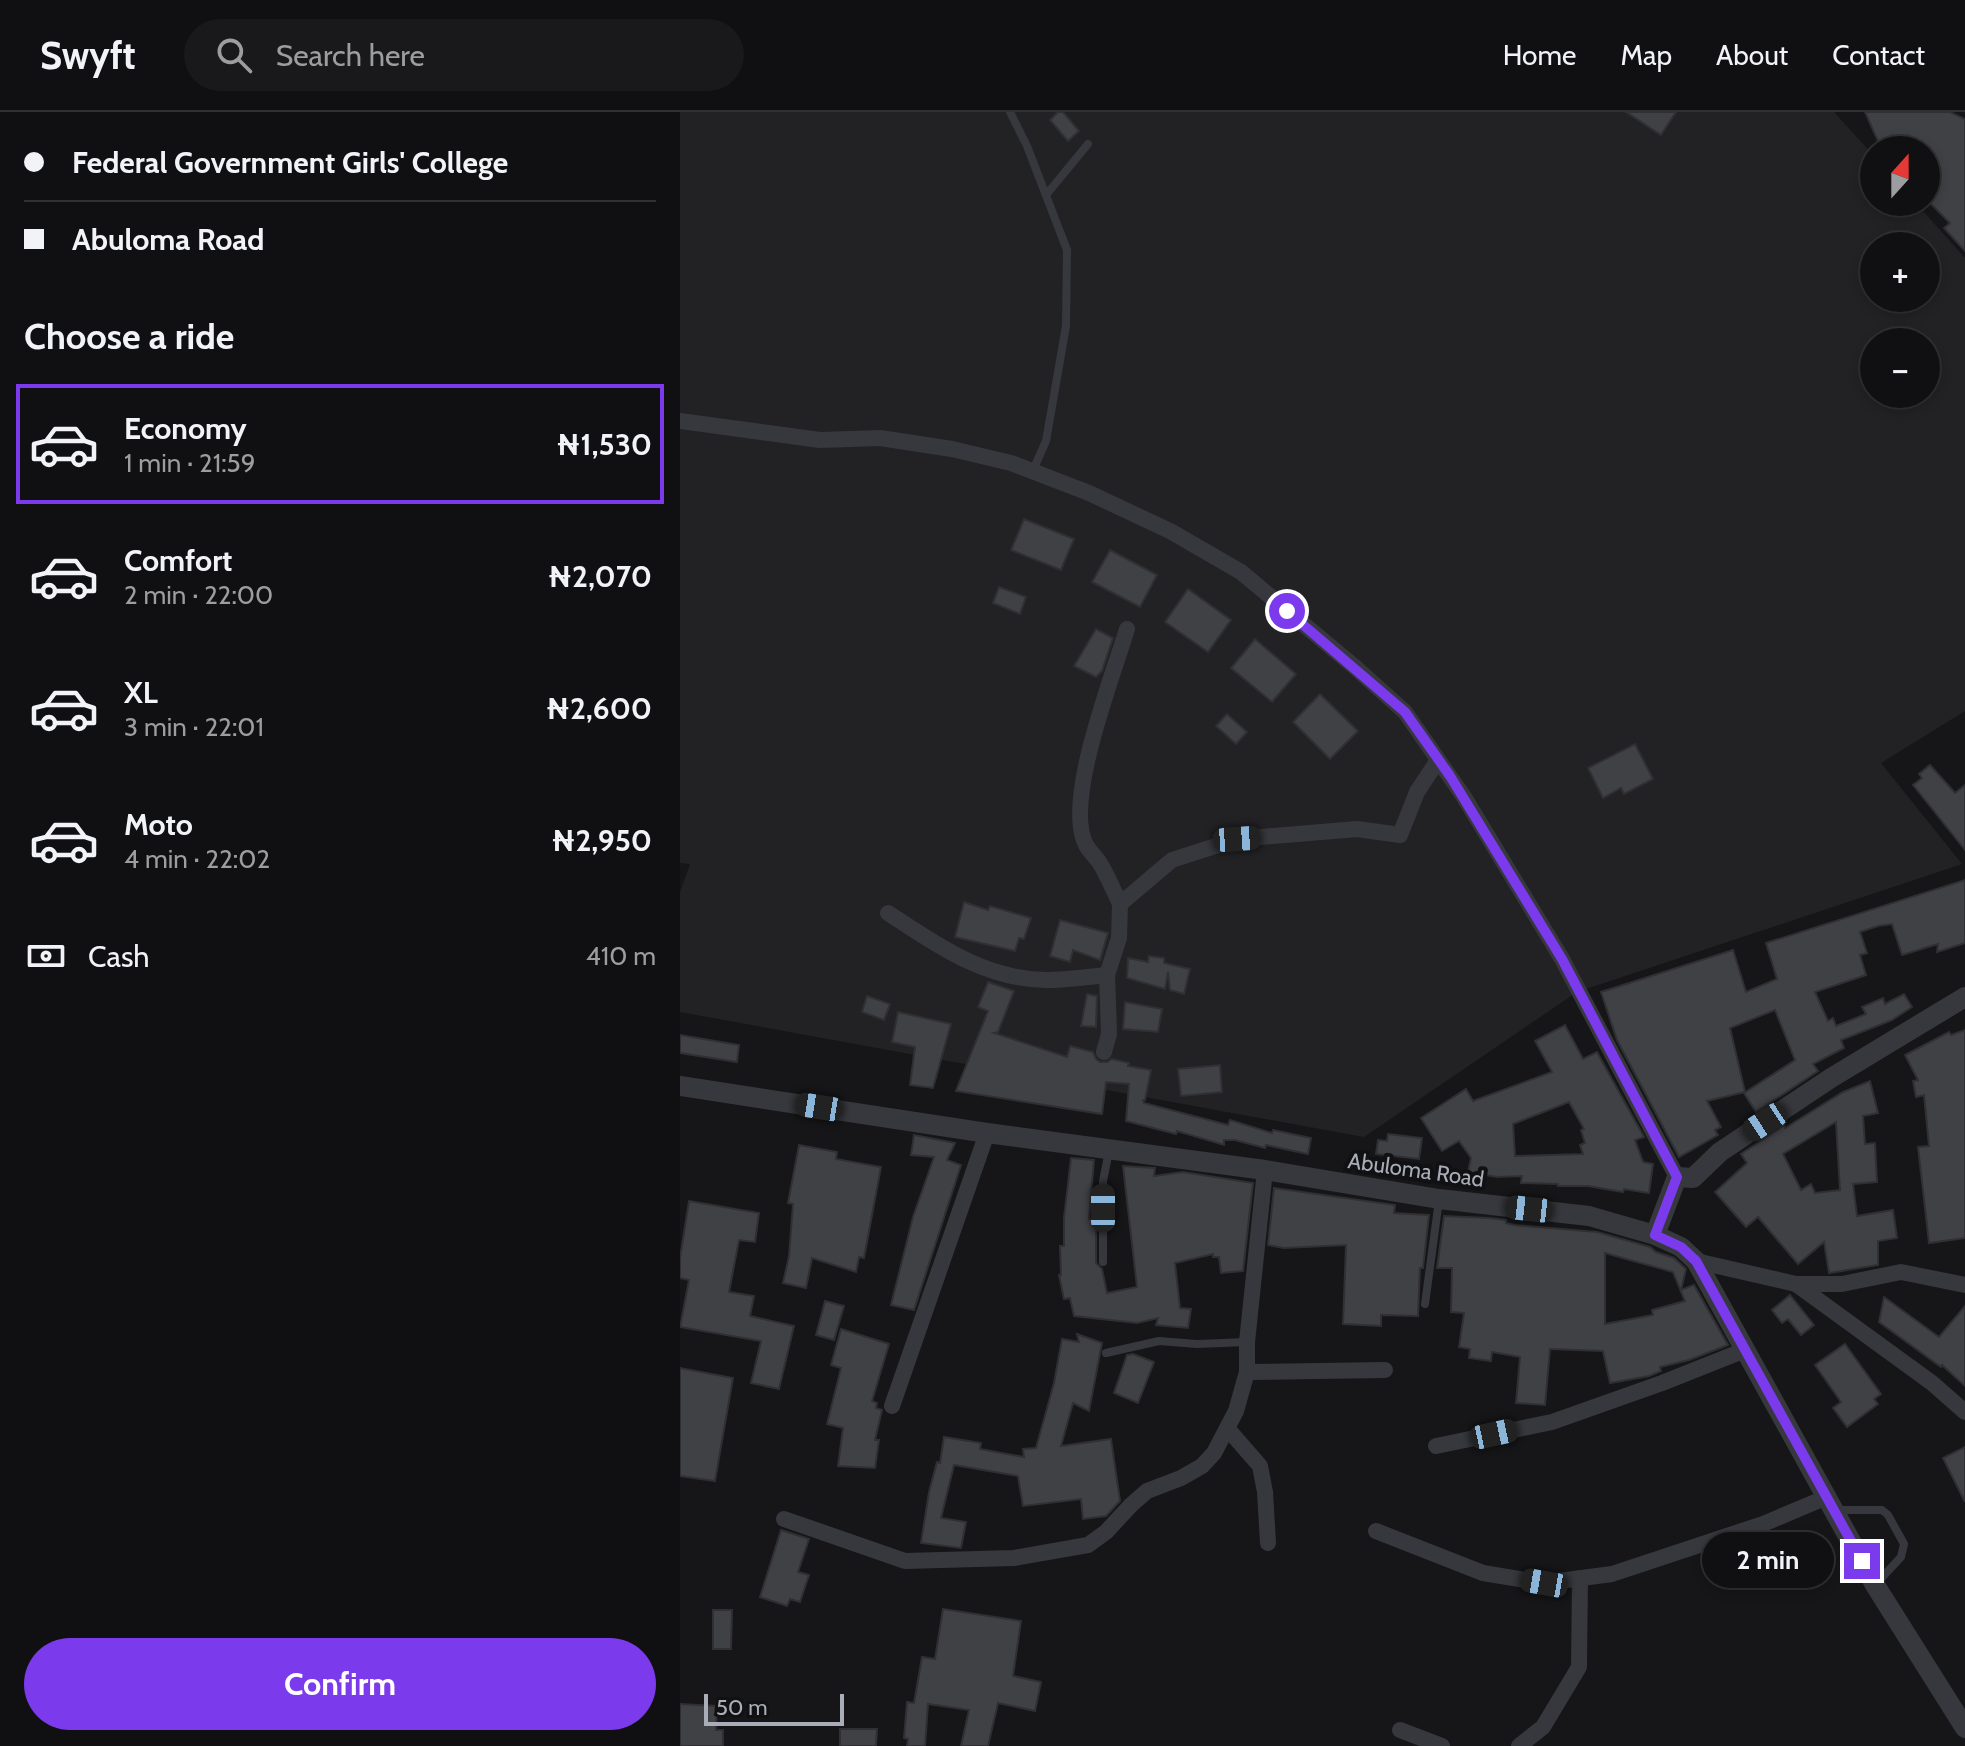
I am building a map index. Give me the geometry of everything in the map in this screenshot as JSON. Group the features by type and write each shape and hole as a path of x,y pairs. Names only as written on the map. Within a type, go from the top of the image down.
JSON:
{"street":[{"path":"680,421 820,440 880,438 952,449 1033,470 1170,531 1241,572 1356,668 1405,712 1464,797 1562,959 1677,1177 1655,1235"},
{"path":"1104,1052 1109,1034 1107,975 1119,938 1120,904 1100,863 1085,844 1081,822 1082,790 1088,750 1127,629"},
{"path":"1120,904 1172,860 1237,839 1357,829 1400,835 1417,792 1438,760"},
{"path":"888,913 952,956 1005,975 1045,980 1107,975"},
{"path":"1677,1177 1693,1178 1720,1152 1807,1094 1965,997"},
{"name":"Abuloma Road","path":"680,1086 987,1133 1265,1170 1439,1199 1589,1216 1655,1235 1681,1247 1696,1261 1875,1585 1965,1728"},
{"path":"892,1406 987,1133"},
{"path":"784,1519 905,1561 1014,1558 1088,1545 1106,1532 1147,1491 1202,1466 1214,1453 1236,1411 1247,1372 1247,1342 1265,1170"},
{"path":"1696,1261 1796,1284 1842,1284 1901,1272 1965,1285"},
{"path":"1796,1284 1932,1383 1965,1412"},
{"path":"1436,1446 1552,1422 1745,1350"},
{"path":"1247,1372 1385,1370"},
{"path":"1227,1428 1260,1466 1268,1543"},
{"path":"1376,1531 1483,1573 1544,1583 1612,1574 1831,1503"},
{"path":"1519,1746 1543,1727 1579,1667 1580,1578"},
{"path":"1400,1730 1442,1746"}],"lane":[{"path":"1010,112 1067,250 1066,326 1046,441 1033,470"},
{"path":"1046,195 1088,144"},
{"path":"1103,1262 1103,1181 1109,1150"},
{"path":"1425,1304 1439,1199"},
{"path":"1106,1353 1159,1341 1197,1344 1247,1342"},
{"path":"1831,1503 1882,1510 1904,1544 1901,1557 1875,1585"}],"shaded area":[{"path":"680,112 1834,112 1860,141 1860,216 1928,216 1965,258 1965,711 1881,763 1962,864 1577,992 1364,1137 680,1012 680,892 690,864 680,863"}],"building":[{"path":"1058,112 1063,112 1079,131 1068,141 1050,120"},
{"path":"1626,112 1676,112 1661,135"},
{"path":"1865,112 1950,112 1965,119 1965,251 1944,228 1950,223 1940,213 1940,136 1876,136"},
{"path":"1024,519 1074,539 1061,570 1011,550"},
{"path":"1110,550 1157,575 1140,607 1092,582"},
{"path":"999,587 1026,597 1020,614 993,603"},
{"path":"1188,589 1231,620 1208,652 1165,622"},
{"path":"1096,629 1113,638 1102,671 1096,677 1074,666"},
{"path":"1255,639 1296,674 1272,702 1231,668"},
{"path":"1320,694 1358,731 1330,759 1293,722"},
{"path":"1227,714 1247,732 1236,744 1216,726"},
{"path":"1635,744 1653,779 1624,794 1621,788 1603,798 1588,768"},
{"path":"1930,765 1955,793 1965,785 1965,850 1913,785 1922,778 1919,774"},
{"path":"1965,880 1965,943 1937,952 1938,944 1902,955 1892,924 1878,926 1860,932 1867,953 1860,955 1866,975 1815,992 1828,1021 1833,1018 1836,1026 1866,1014 1862,1007 1883,998 1885,1004 1904,994 1912,1007 1892,1020 1841,1040 1844,1048 1813,1064 1818,1071 1756,1112 1744,1093 1795,1060 1775,1010 1730,1028 1745,1092 1707,1101 1721,1127 1715,1130 1718,1135 1679,1157 1617,1040 1601,992 1733,950 1746,992 1777,979 1766,943"},
{"path":"964,902 1031,918 1024,939 1019,938 1015,951 955,937"},
{"path":"1060,920 1108,933 1100,960 1073,950 1070,962 1050,956"},
{"path":"1149,956 1164,958 1164,963 1190,969 1184,994 1170,990 1168,972 1165,989 1127,978 1128,958 1148,962"},
{"path":"988,982 1014,991 998,1032 994,1033 1067,1057 1070,1046 1093,1052 1100,1062 1112,1059 1151,1070 1144,1103 1228,1125 1230,1120 1272,1133 1273,1130 1311,1138 1308,1154 1235,1140 1224,1140 1224,1145 1177,1131 1176,1134 1126,1121 1129,1084 1106,1082 1102,1114 956,1091 988,1011 978,1007"},
{"path":"1087,994 1097,996 1096,1027 1081,1026"},
{"path":"867,996 890,1004 884,1020 862,1012"},
{"path":"1125,1002 1162,1009 1158,1032 1123,1029"},
{"path":"898,1012 951,1024 933,1088 910,1085 915,1047 892,1042"},
{"path":"1565,1025 1583,1059 1597,1052 1644,1137 1635,1140 1643,1162 1653,1164 1649,1193 1521,1183 1522,1176 1497,1177 1468,1172 1471,1158 1459,1141 1442,1151 1421,1118 1466,1089 1473,1101 1552,1072 1535,1041","holes":["1569,1102 1584,1129 1581,1130 1585,1143 1580,1145 1583,1154 1515,1156 1513,1124"]},
{"path":"1965,1030 1965,1238 1929,1243 1918,1147 1929,1146 1924,1095 1916,1097 1913,1081 1918,1080 1905,1055 1949,1032 1951,1035"},
{"path":"680,1035 739,1045 737,1062 680,1053"},
{"path":"1220,1065 1222,1092 1181,1096 1178,1069"},
{"path":"1870,1081 1878,1113 1863,1116 1865,1144 1875,1143 1877,1182 1853,1184 1857,1216 1893,1210 1897,1238 1878,1241 1878,1265 1829,1273 1824,1242 1798,1264 1758,1217 1746,1227 1715,1192 1747,1163 1741,1154 1784,1125 1785,1128 1843,1092","holes":["1836,1122 1840,1190 1815,1193 1811,1184 1801,1190 1783,1154"]},
{"path":"1388,1134 1422,1138 1419,1159 1376,1154 1378,1140 1387,1141"},
{"path":"914,1135 955,1143 947,1160 961,1165 914,1310 891,1305 913,1217 934,1157 911,1155"},
{"path":"799,1145 837,1152 836,1159 881,1167 864,1258 859,1257 856,1272 812,1258 806,1288 783,1283 789,1256 793,1204 788,1203"},
{"path":"1071,1158 1094,1160 1089,1219 1096,1219 1096,1263 1102,1269 1107,1293 1137,1287 1123,1166 1155,1168 1154,1176 1183,1172 1253,1183 1243,1271 1221,1273 1219,1257 1213,1257 1213,1254 1175,1263 1180,1308 1191,1309 1188,1328 1156,1325 1158,1318 1137,1323 1074,1316 1070,1298 1064,1299 1059,1275"},
{"path":"1274,1188 1395,1205 1394,1213 1429,1215 1423,1268 1420,1268 1418,1316 1381,1315 1381,1326 1343,1324 1346,1245 1284,1248 1268,1245"},
{"path":"689,1201 759,1213 755,1242 739,1240 729,1292 754,1296 750,1316 794,1326 779,1389 751,1383 761,1341 680,1327 689,1280 680,1278 680,1258"},
{"path":"1444,1216 1488,1218 1506,1220 1506,1223 1515,1225 1597,1232 1650,1247 1674,1258 1686,1269 1681,1290 1694,1285 1728,1345 1660,1367 1661,1371 1649,1376 1610,1383 1603,1351 1550,1349 1545,1405 1516,1403 1520,1357 1492,1352 1491,1361 1469,1358 1470,1349 1459,1347 1464,1313 1451,1312 1452,1268 1437,1268","holes":["1605,1253 1673,1272 1685,1301 1652,1310 1653,1315 1605,1324"]},
{"path":"1790,1295 1814,1325 1801,1335 1788,1319 1782,1323 1772,1310"},
{"path":"1884,1297 1939,1337 1965,1306 1965,1386 1942,1365 1879,1322"},
{"path":"825,1301 844,1306 834,1340 816,1335"},
{"path":"841,1329 889,1344 872,1401 877,1403 876,1408 882,1410 875,1440 879,1440 875,1468 838,1466 843,1428 827,1424 841,1368 831,1365"},
{"path":"1077,1334 1102,1343 1089,1411 1073,1403 1061,1446 1111,1439 1120,1501 1106,1516 1083,1519 1081,1499 1023,1506 1018,1476 954,1465 941,1518 966,1522 961,1548 921,1543 929,1492 937,1462 940,1463 944,1437 981,1443 980,1449 1024,1457 1023,1449 1036,1448 1054,1383 1062,1339 1079,1342"},
{"path":"1845,1344 1881,1394 1874,1399 1878,1404 1847,1427 1833,1408 1841,1402 1815,1365"},
{"path":"1133,1354 1154,1362 1138,1403 1114,1393 1127,1355"},
{"path":"680,1368 733,1378 715,1481 680,1476"},
{"path":"1965,1447 1965,1502 1943,1458"},
{"path":"781,1530 809,1539 798,1572 809,1575 800,1602 790,1599 787,1606 760,1597"},
{"path":"943,1609 1021,1621 1013,1676 1041,1682 1035,1711 998,1703 988,1746 961,1746 969,1710 928,1704 925,1746 907,1746 908,1739 904,1738 907,1702 914,1703 922,1657 935,1659"},
{"path":"713,1610 732,1610 731,1649 713,1649"},
{"path":"680,1704 717,1706 716,1730 723,1730 723,1746 680,1746"},
{"path":"840,1729 877,1729 876,1746 840,1746"}],"route":[{"path":"1287,611 1405,712 1464,797 1562,959 1677,1177 1655,1235 1681,1247 1696,1261 1862,1561"}]}
